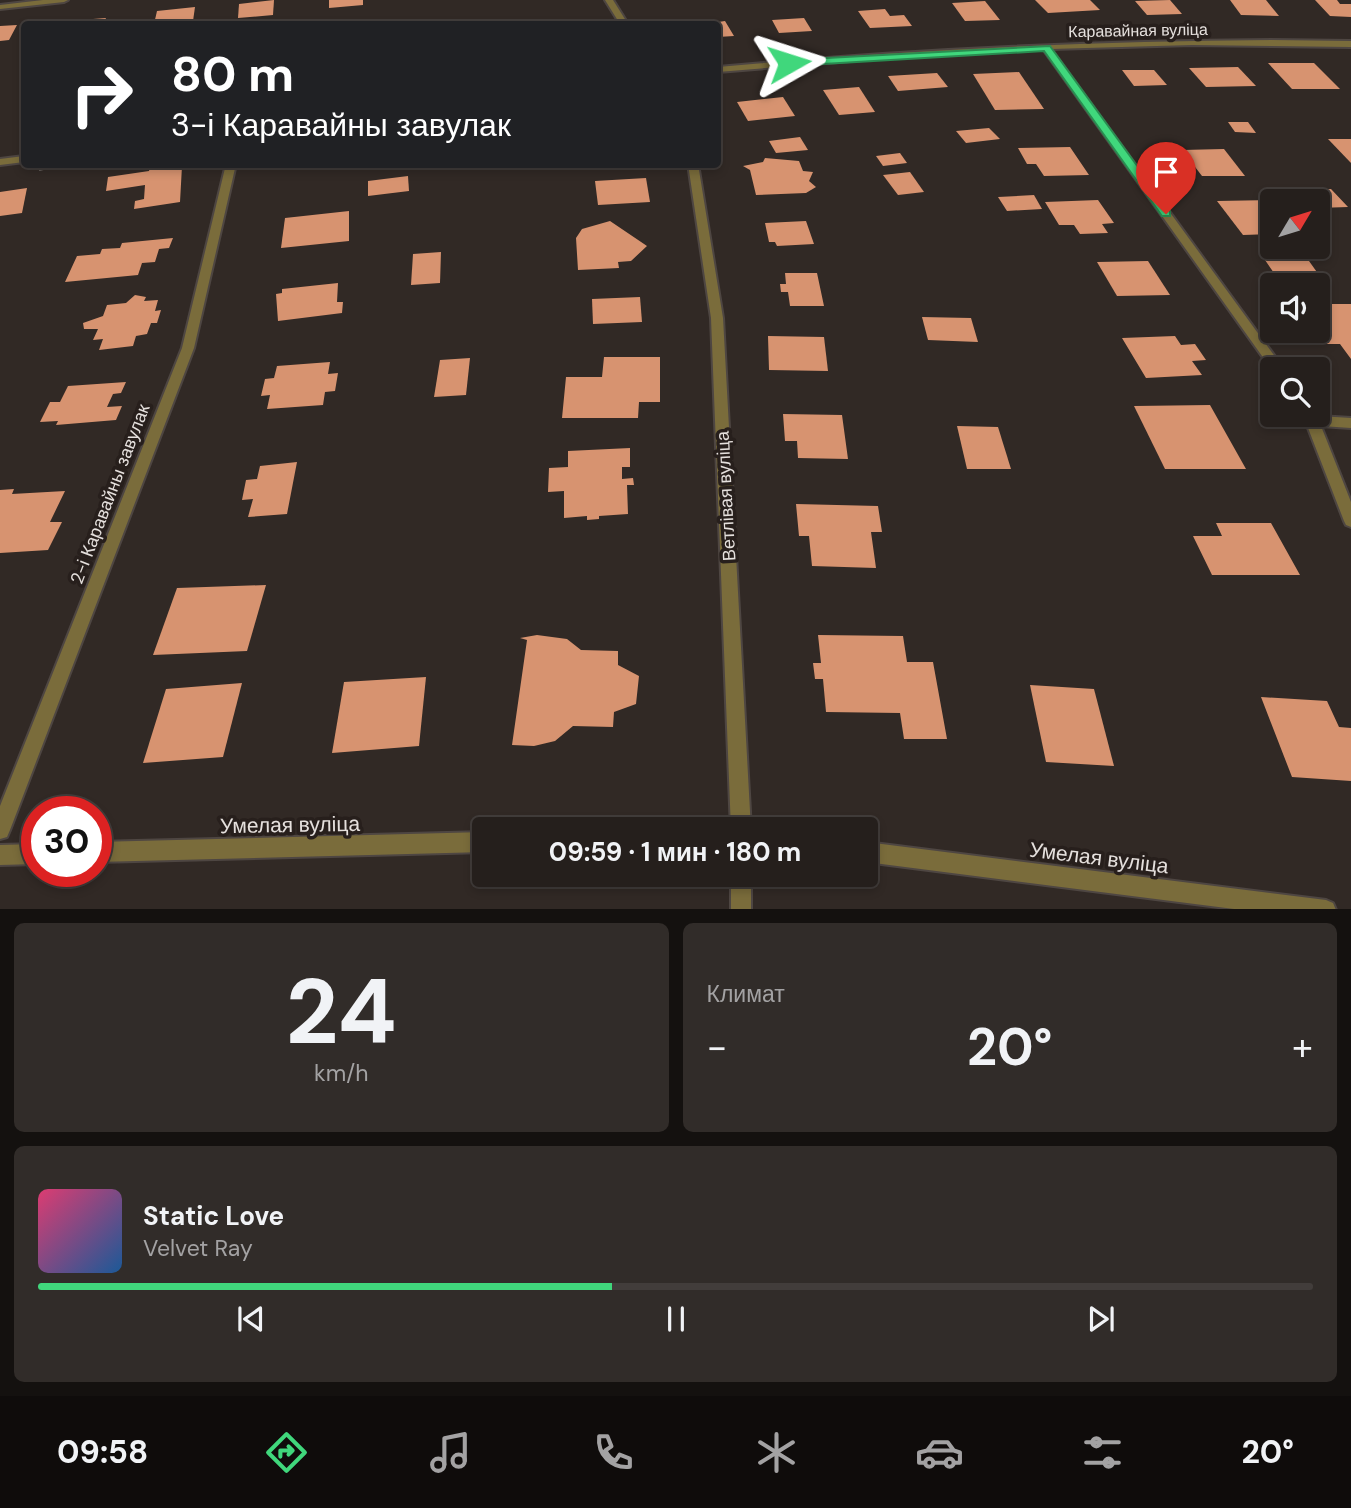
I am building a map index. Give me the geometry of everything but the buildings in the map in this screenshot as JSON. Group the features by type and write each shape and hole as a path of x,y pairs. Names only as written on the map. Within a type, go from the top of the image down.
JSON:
{"street":[{"path":"0,7 64,0"},
{"path":"609,0 622,21"},
{"name":"Каравайная вуліца","path":"721,71 837,58 1047,48 1351,44"},
{"path":"1047,48 1269,357"},
{"path":"0,162 21,159"},
{"name":"2-і Каравайны завулак","path":"0,830 188,348 230,168"},
{"name":"Ветлівая вуліца","path":"694,168 717,318 740,817"},
{"path":"1330,420 1351,423"},
{"path":"1315,427 1351,521"},
{"name":"Умелая вуліца","path":"112,852 472,842"},
{"name":"Умелая вуліца","path":"878,853 1326,909"},
{"path":"0,855 21,854"},
{"path":"741,887 741,909"}],"route":[{"path":"789,63 837,58 1047,48 1166,214"}]}
